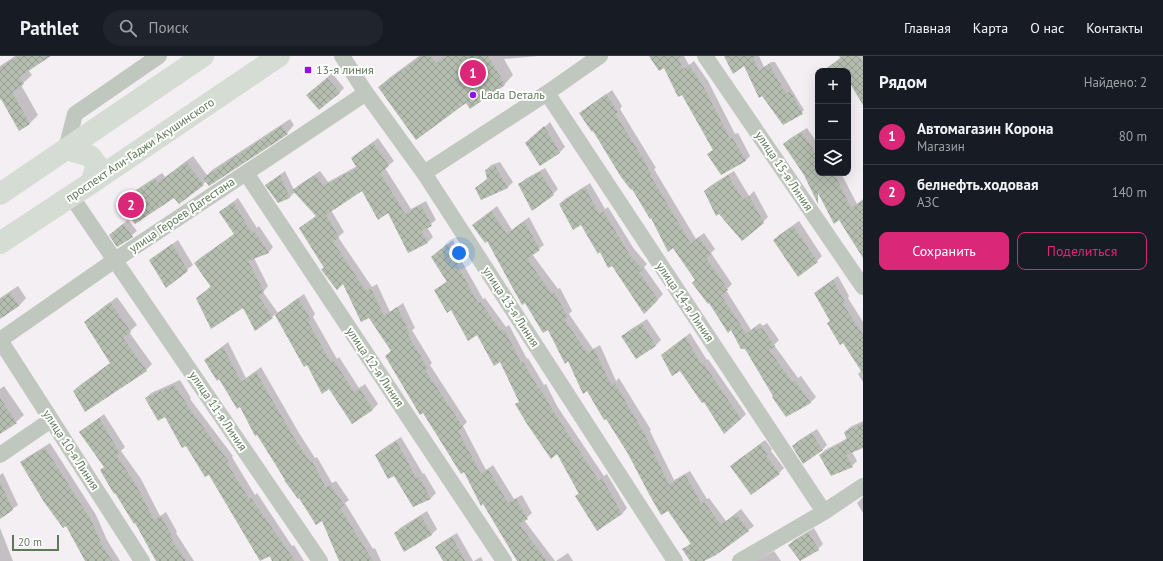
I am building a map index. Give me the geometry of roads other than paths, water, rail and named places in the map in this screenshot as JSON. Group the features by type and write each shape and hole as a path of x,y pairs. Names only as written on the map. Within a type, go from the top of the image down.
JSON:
{"main road":[{"path":"0,194 203,56"},
{"name":"проспект Али-Гаджи Акушинского","path":"0,242 91,183 279,56"},
{"path":"66,149 90,156 97,165 91,183"}],"street":[{"path":"66,149 75,114 159,56"},
{"name":"улица 13-я Линия","path":"342,56 424,173 675,561"},
{"path":"424,173 547,94 600,56"},
{"name":"улица 15-я Линия","path":"705,56 863,287"},
{"name":"улица Героев Дагестана","path":"0,340 115,260 366,92"},
{"name":"улица 14-я Линия","path":"547,94 824,512"},
{"name":"улица 12-я Линия","path":"246,173 504,561"},
{"name":"улица 11-я Линия","path":"71,196 320,561"},
{"name":"улица 10-я Линия","path":"0,340 142,561"},
{"path":"0,455 51,420"},
{"path":"740,561 824,512 863,486"}],"place":[{"name":"13-я линия","path":"308,70"},
{"name":"Автомагазин Корона","path":"473,73"},
{"name":"Lada Dеталь","path":"473,95"},
{"name":"белнефть.ходовая","path":"131,205"}]}
